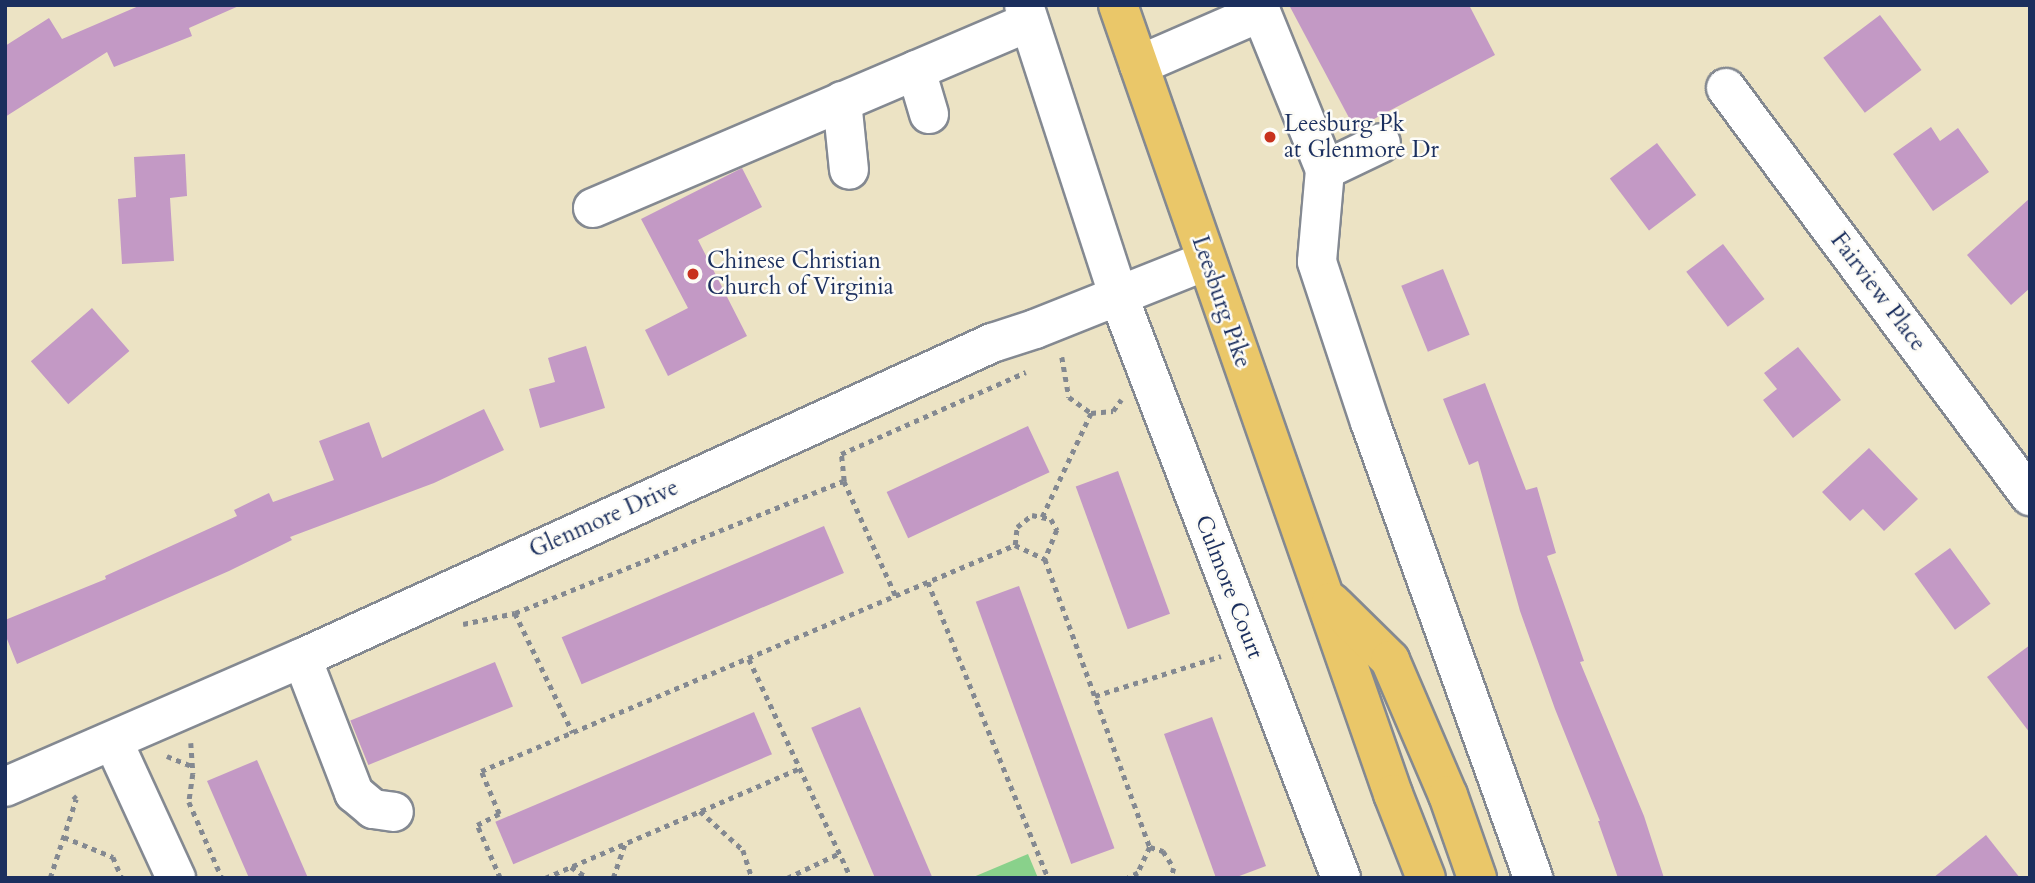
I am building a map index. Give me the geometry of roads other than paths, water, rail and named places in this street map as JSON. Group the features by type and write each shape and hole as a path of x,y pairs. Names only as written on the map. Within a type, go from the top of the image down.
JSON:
{"main road":[{"name":"Leesburg Pike","path":"1118,5 1206,261 1426,878"},
{"name":"Leesburg Pike","path":"1327,598 1390,660 1448,794 1477,878"}],"street":[{"path":"1139,65 1261,12 1325,170 1317,262 1370,422 1533,878"},
{"path":"593,208 849,90 916,70 946,47 1026,14"},
{"name":"Culmore Court","path":"1026,14 1118,295 1340,878"},
{"path":"916,70 929,114"},
{"name":"Fairview Place","path":"1726,88 2030,496"},
{"path":"849,90 849,170"},
{"path":"1325,170 1381,143"},
{"name":"Glenmore Drive","path":"5,787 302,658 992,343 1206,261"},
{"path":"302,658 354,793 373,809 394,812"},
{"path":"113,741 176,878"}],"place":[{"name":"Leesburg Pk at Glenmore Dr","path":"1270,137"},
{"name":"Chinese Christian Church of Virginia","path":"693,274"}]}
